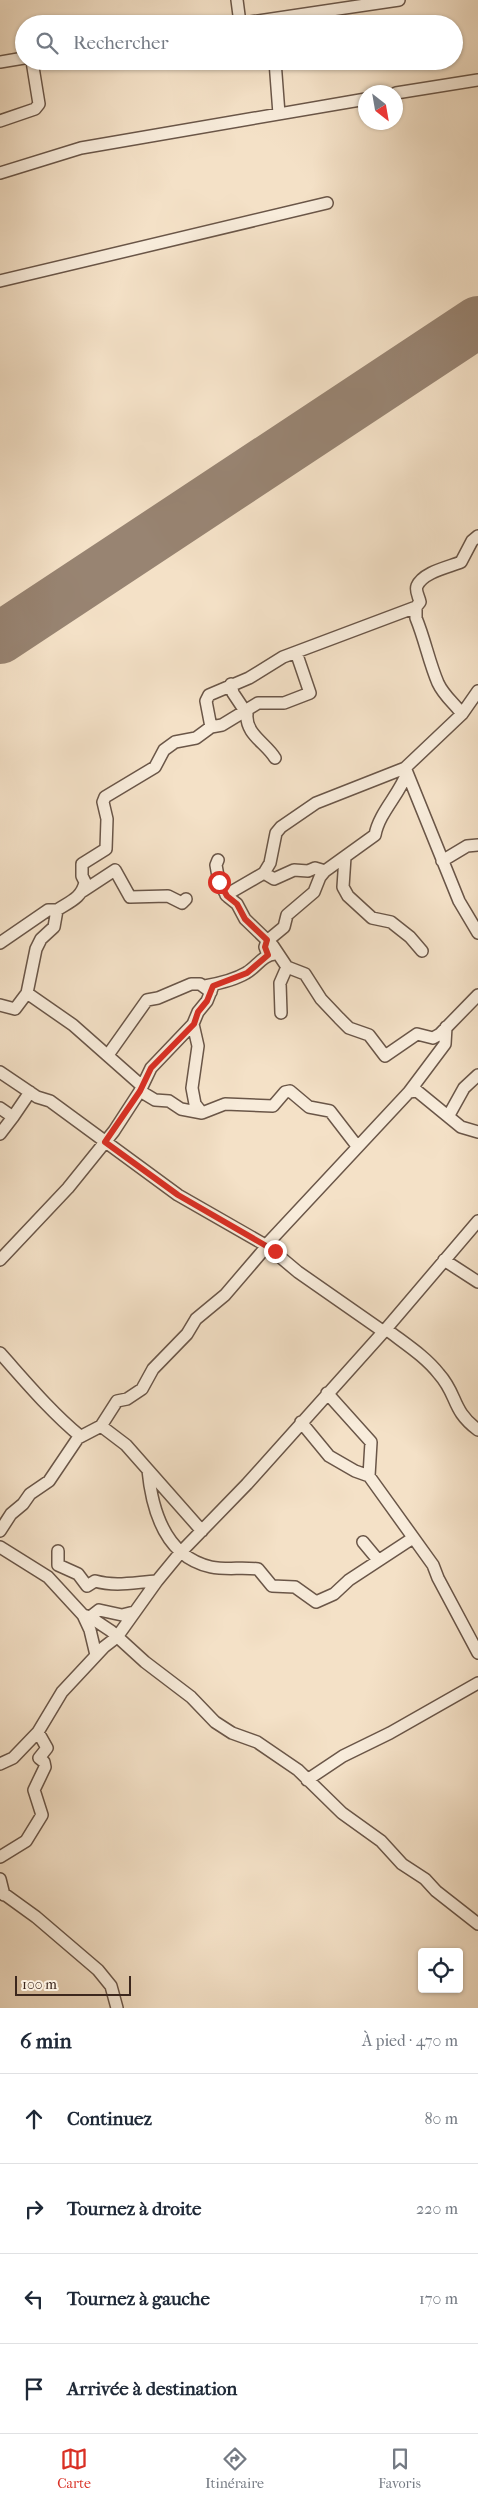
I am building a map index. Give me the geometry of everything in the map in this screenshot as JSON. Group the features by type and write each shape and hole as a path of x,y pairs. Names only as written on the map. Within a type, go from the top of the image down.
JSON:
{"street":[{"path":"237,0 238,15"},
{"path":"301,15 360,3 399,0"},
{"path":"0,62 15,60"},
{"path":"0,122 35,109 39,104 33,70"},
{"path":"275,70 279,114"},
{"path":"403,93 478,80"},
{"path":"0,173 81,148 358,100"},
{"path":"0,281 327,203"},
{"path":"211,728 206,697 249,678 283,657 416,607 420,602 417,589 418,584 434,572 461,562 472,541 478,536"},
{"path":"416,607 416,618 428,647 430,664 436,673 438,684 451,703 459,710"},
{"path":"83,891 85,882 82,876 82,864 104,851 108,844 105,797 156,767 164,750 174,742 196,738 258,703 284,703 310,694 296,652"},
{"path":"232,684 233,693 247,714 246,722 258,741 268,747 275,758"},
{"path":"474,695 406,771 397,795 377,826 375,835 325,871 314,892 287,915 284,927 267,940 265,947 287,966 305,974 330,1009 350,1028 369,1035 384,1056 417,1034 433,1038 478,995"},
{"path":"406,771 459,901 478,933"},
{"path":"230,896 264,873 270,863 276,833 281,827 316,804 406,771"},
{"path":"442,861 467,846 478,845"},
{"path":"345,857 343,887 348,896 372,918 391,922 410,937 422,951"},
{"path":"218,860 216,865 219,882 245,919 267,940"},
{"path":"264,873 274,879 296,870 308,871 315,868 325,871"},
{"path":"0,943 48,910 57,910 78,898 83,891 115,870 130,897 168,896 182,903 186,899"},
{"path":"0,1005 15,1009 27,993 36,949 41,939 54,927 57,910"},
{"path":"108,1056 147,1000 158,998 191,984 209,988 247,973 272,955"},
{"path":"281,1014 280,983 287,966"},
{"path":"0,1260 68,1188 105,1142 141,1089 148,1073 158,1059 194,1024 198,1012 207,1001 209,988"},
{"path":"27,993 67,1021 108,1056 141,1089 156,1100 169,1101 181,1109 202,1113 225,1104 273,1106 285,1092 290,1091 309,1107 330,1111 357,1146"},
{"path":"194,1024 198,1046 192,1088 195,1104 202,1113"},
{"path":"0,1531 11,1514 23,1504 30,1494 49,1481 80,1436 100,1426 117,1401 133,1396 142,1389 153,1369 187,1334 196,1319 225,1295 267,1246 278,1230 307,1202 409,1092 445,1044 446,1027"},
{"path":"0,1072 30,1092 50,1102 178,1195 267,1246 298,1272 385,1330 440,1374 448,1386 456,1409 478,1430"},
{"path":"448,1115 464,1088 478,1075"},
{"path":"409,1092 417,1091 461,1127 478,1132"},
{"path":"0,1134 30,1092"},
{"path":"0,1108 12,1117"},
{"path":"0,1764 13,1758 38,1732 62,1692 117,1637 156,1581 180,1553 247,1484 385,1330 478,1221"},
{"path":"444,1260 478,1282"},
{"path":"0,1354 19,1372 53,1413 80,1436"},
{"path":"327,1394 371,1442 369,1476"},
{"path":"301,1422 329,1456 355,1471 369,1476 434,1566 438,1578 452,1601 478,1653"},
{"path":"100,1426 126,1445 202,1531"},
{"path":"148,1470 150,1494 164,1531 180,1553 210,1566 258,1569 272,1586 294,1587 316,1602 334,1594 349,1580 413,1538"},
{"path":"364,1542 378,1560"},
{"path":"0,1547 48,1577 87,1616 117,1637 191,1697 215,1722 232,1733 258,1742 298,1770 342,1813 381,1841 402,1864 425,1879 436,1891 476,1919"},
{"path":"58,1551 58,1565 78,1574 87,1586 96,1581 108,1585 156,1581"},
{"path":"87,1616 99,1610 122,1615 134,1612"},
{"path":"87,1616 96,1656"},
{"path":"307,1780 343,1756 390,1733 478,1683"},
{"path":"0,1857 26,1841 42,1815 34,1790 44,1767 44,1762 38,1758 47,1748 38,1732"},
{"path":"0,1879 2,1893 36,1917 98,1970 111,1986 117,2008"}],"runway":[{"path":"0,638 478,322"}],"route":[{"path":"219,882 227,896 237,904 245,919 267,940 265,947 268,955 247,973 213,986 207,1001 198,1012 194,1024 151,1068 144,1079 140,1091 105,1142 178,1195 275,1251"}]}
